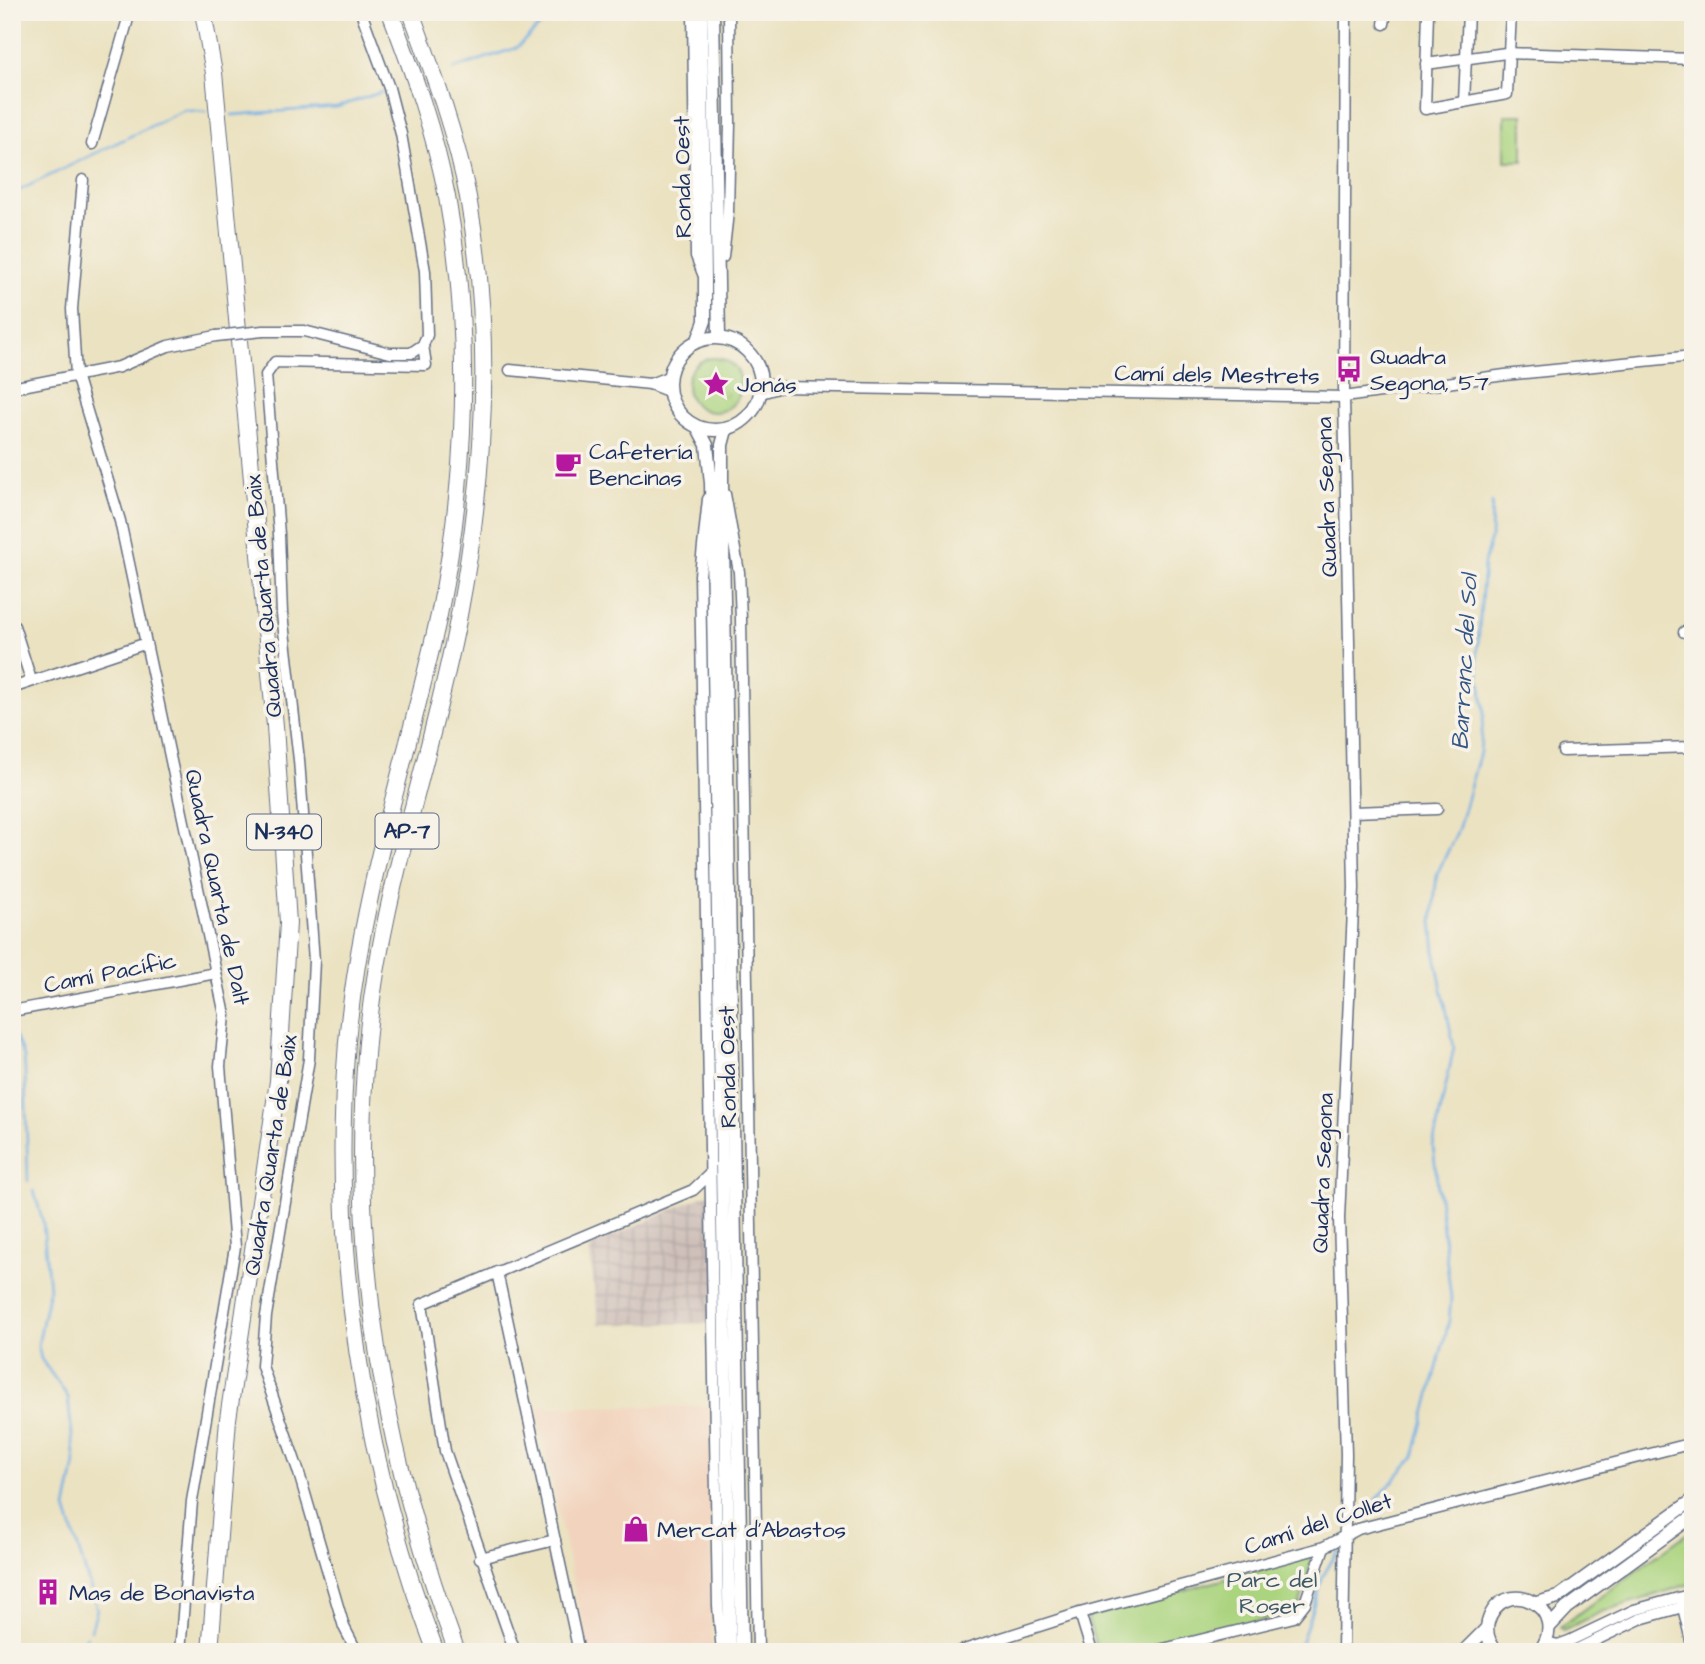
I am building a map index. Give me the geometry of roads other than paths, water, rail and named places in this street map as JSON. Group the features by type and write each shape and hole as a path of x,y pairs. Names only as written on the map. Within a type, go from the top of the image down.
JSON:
{"highway":[{"name":"N-340","path":"203,12 214,73 278,768 288,923 278,1081 228,1419 210,1652"},
{"name":"AP-7","path":"390,12 419,88 447,197 461,313 463,419 456,510 439,613 364,918 347,1040 342,1160 345,1248 364,1406 400,1550 436,1652"},
{"name":"AP-7","path":"411,12 439,90 468,197 481,314 483,421 475,514 459,617 384,922 367,1041 362,1162 365,1251 384,1402 420,1546 457,1652"}],"main road":[{"name":"Ronda Oest","path":"701,12 711,280 719,337"},
{"name":"Ronda Oest","path":"698,340 705,321 711,280 713,12"},
{"path":"719,337 736,342 748,350 757,362 762,388 753,412 738,425 726,430 698,428 677,412 668,391 668,377 677,356 698,340 719,337"},
{"name":"Ronda Oest","path":"698,428 707,445 716,483 742,1652"},
{"name":"Ronda Oest","path":"726,430 716,483 730,1652"},
{"path":"1536,1603 1559,1597 1693,1500"},
{"path":"1541,1649 1549,1627 1567,1608 1693,1516"},
{"path":"1497,1652 1489,1643 1486,1629 1491,1612 1504,1601 1520,1597 1536,1603 1545,1614 1549,1627"},
{"path":"1463,1652 1486,1629"}],"street":[{"path":"92,144 130,12"},
{"path":"12,388 119,367 168,346 216,336 263,331 304,331 390,353 411,353 423,345 429,323 417,216 389,88 361,12"},
{"path":"693,12 696,257 711,280"},
{"name":"Ronda Oest","path":"711,280 728,212 729,12"},
{"name":"Quadra Segona","path":"1343,1652 1347,1535 1339,1219 1350,1010 1353,812 1343,397 1346,12"},
{"path":"1428,12 1425,109 1507,94 1506,54 1510,12"},
{"path":"1464,102 1468,12"},
{"path":"1426,64 1506,54 1693,59"},
{"name":"Quadra Quarta de Dalt","path":"83,180 72,309 76,375 120,521 225,1015 220,1066 235,1247 192,1501 180,1652"},
{"name":"Quadra Quarta de Baix","path":"357,1652 344,1627 298,1470 262,1366 266,1316 309,1059 314,961 299,760 282,614 279,534 266,375 275,362 426,365 423,345"},
{"name":"Camí dels Mestrets","path":"762,388 1343,397 1505,375 1693,356"},
{"path":"510,370 650,384 668,391"},
{"path":"650,384 668,377"},
{"name":"Ronda Oest","path":"716,483 704,518 700,575 718,1592 722,1652"},
{"name":"Ronda Oest","path":"716,483 731,517 740,607 758,1652"},
{"path":"14,626 31,680"},
{"path":"12,688 145,643"},
{"path":"1563,751 1693,747"},
{"path":"1353,812 1437,809"},
{"name":"Camí Pacífic","path":"12,1011 216,973"},
{"path":"514,1652 445,1451 422,1304 692,1190 710,1174"},
{"path":"692,1190 711,1203"},
{"path":"497,1272 579,1652"},
{"name":"Camí del Collet","path":"958,1652 1080,1614 1324,1547 1347,1535 1693,1443"},
{"path":"481,1558 555,1540"},
{"path":"1151,1652 1294,1616 1305,1603 1324,1547"},
{"path":"1571,1652 1640,1619 1685,1602 1693,1594"},
{"path":"1685,1602 1693,1649"},
{"path":"1541,1649 1569,1642 1606,1622 1685,1602"},
{"path":"1080,1614 1092,1652"}],"waterway":[{"path":"453,69 516,48 555,12"},
{"path":"232,115 337,107 382,92"},
{"path":"12,194 184,110 206,112"},
{"name":"Barranc del Sol","path":"1355,1525 1414,1457 1449,1321 1451,1298 1433,1146 1454,1047 1436,960 1432,922 1437,874 1458,830 1480,752 1484,710 1477,658 1484,563 1491,538 1492,503"},
{"path":"12,1029 24,1057 28,1181"},
{"path":"34,1191 43,1222 49,1289 38,1345 41,1359 68,1397 75,1463 66,1509 97,1609 91,1630"},
{"name":"Barranc del Sol","path":"1298,1652 1323,1576 1341,1545"},
{"path":"81,1646 87,1636"}],"place":[{"name":"Quadra Segona, 57","path":"1349,369"},
{"name":"Jonás","path":"716,384"},
{"name":"Cafetería Bencinas","path":"568,464"},
{"name":"Mercat d'Abastos","path":"636,1529"},
{"name":"Mas de Bonavista","path":"48,1592"}],"park label":[{"name":"Parc del Roser","path":"1272,1592"}]}
